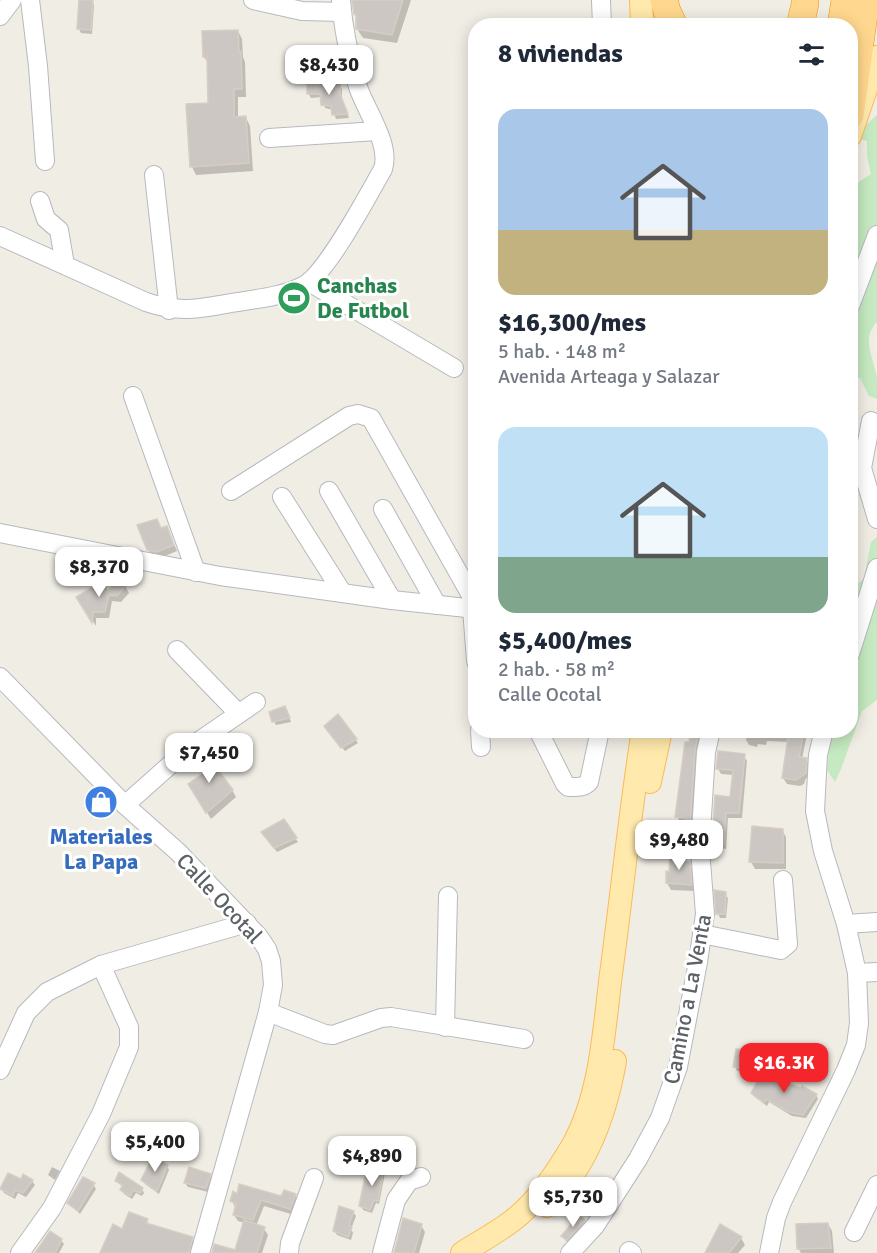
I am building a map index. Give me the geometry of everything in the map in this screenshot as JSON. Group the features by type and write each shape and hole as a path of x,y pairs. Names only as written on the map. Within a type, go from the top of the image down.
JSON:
{"highway":[{"path":"659,0 660,18"},
{"path":"664,0 670,18"},
{"path":"842,18 844,0"},
{"path":"858,58 866,0"}],"main road":[{"path":"641,0 642,18"},
{"path":"858,113 877,57"},
{"path":"462,1253 512,1221 524,1209 545,1186 560,1164 584,1120 601,1057 630,816 642,738"},
{"path":"491,1253 528,1226 571,1177 595,1132 607,1096 614,1064 652,765 659,738"}],"street":[{"path":"0,16 12,0"},
{"path":"30,0 38,66 45,161"},
{"path":"0,236 146,302 169,309 194,309 272,296 294,290 309,282 337,246 382,169 385,155 357,82 341,6 302,11 253,0"},
{"path":"601,0 602,18"},
{"path":"634,0 634,18"},
{"path":"269,138 376,131"},
{"path":"154,175 169,309"},
{"path":"40,201 46,219 59,230 65,265"},
{"path":"858,285 877,235"},
{"path":"309,282 454,368"},
{"path":"133,396 196,572"},
{"path":"231,491 349,416 358,414 371,418 468,596"},
{"path":"872,421 862,468 877,519"},
{"path":"329,491 392,600"},
{"path":"282,497 342,592"},
{"path":"383,509 437,605"},
{"path":"0,533 220,576 392,600 468,607"},
{"path":"858,629 877,568"},
{"path":"177,650 238,713"},
{"name":"Calle Ocotal","path":"0,676 125,805 177,852 247,922 267,949 271,961 273,985 268,1012 200,1253"},
{"path":"125,805 189,748 256,702"},
{"path":"542,738 568,787 584,786 590,782 598,738"},
{"name":"Camino a La Venta","path":"570,1253 595,1226 638,1159 660,1118 678,1067 705,914 700,848 706,752 709,738"},
{"path":"769,1253 776,1218 782,1202 856,1045 859,1023 857,973 846,924 823,851 815,811 818,755 822,738"},
{"path":"702,934 781,950 788,944 783,880"},
{"path":"445,1027 448,896"},
{"path":"0,1070 26,1013 47,992 102,965 247,922"},
{"path":"846,924 877,922"},
{"path":"20,1253 52,1208 100,1114 129,1047 129,1027 102,965"},
{"path":"857,973 877,972"},
{"path":"268,1012 333,1035 381,1018 391,1017 524,1039"},
{"path":"382,1253 396,1200 409,1180 421,1177"},
{"path":"289,1253 290,1243 314,1178"},
{"path":"854,1232 877,1185"}],"green space":[{"path":"877,115 877,322 872,329 869,342 877,379 877,399 869,396 860,378 858,378 858,182 871,174 867,156 867,141 859,139 865,126"},
{"path":"877,537 877,700 862,711 858,722 858,583 864,579 871,542"},
{"path":"830,738 852,738 835,782 827,770"}],"building":[{"path":"79,0 93,0 91,30 77,29"},
{"path":"352,0 403,0 392,35 356,29 356,15"},
{"path":"238,30 242,89 234,89 234,117 246,116 249,163 190,167 186,104 208,103 207,57 203,57 202,31"},
{"path":"307,83 340,83 340,94 348,114 332,115 331,106 321,105 320,94 307,94"},
{"path":"157,519 161,528 167,526 174,545 156,552 147,550 137,525"},
{"path":"118,578 126,585 117,596 109,595 105,612 93,612 92,623 76,597 102,582 108,591"},
{"path":"285,706 290,718 272,722 269,712"},
{"path":"338,714 357,739 341,748 324,726"},
{"path":"690,738 697,738 690,824 686,824 686,818 675,817 685,742 689,742"},
{"path":"788,738 803,738 799,757 807,758 806,773 796,780 782,778"},
{"path":"204,751 233,790 206,813 188,784 204,773 194,759"},
{"path":"718,751 745,754 739,813 726,813 724,844 712,843 715,795 730,797 733,770 716,769"},
{"path":"284,819 297,838 274,848 261,832"},
{"path":"752,826 783,829 783,863 749,862"},
{"path":"670,855 686,858 685,862 690,862 692,885 666,883 666,871 669,872"},
{"path":"714,890 726,892 725,914 716,914"},
{"path":"736,1049 761,1051 756,1069 733,1067"},
{"path":"762,1073 801,1088 802,1086 817,1094 803,1115 789,1112 766,1099 764,1103 751,1093"},
{"path":"153,1156 168,1165 157,1191 141,1180"},
{"path":"376,1161 385,1163 378,1201 374,1200 370,1210 359,1206 365,1177 371,1178"},
{"path":"189,1167 211,1174 206,1188 184,1183"},
{"path":"119,1172 143,1188 140,1193 133,1190 130,1196 120,1190 123,1185 115,1181"},
{"path":"8,1173 21,1179 23,1174 33,1180 23,1193 15,1190 13,1196 0,1189"},
{"path":"83,1177 95,1183 78,1211 67,1203"},
{"path":"239,1184 281,1196 284,1190 296,1194 290,1209 261,1200 253,1220 233,1215 236,1204 230,1201 233,1191 237,1194"},
{"path":"339,1206 354,1211 348,1237 333,1231"},
{"path":"129,1212 148,1219 146,1223 193,1237 189,1253 100,1253 113,1224 122,1229"},
{"path":"579,1215 585,1220 567,1240 561,1236"},
{"path":"403,1218 422,1224 414,1253 394,1253"},
{"path":"244,1220 265,1227 257,1253 212,1253 214,1244 235,1250"},
{"path":"828,1223 831,1248 797,1249 796,1224"},
{"path":"720,1224 742,1237 729,1253 705,1253"},
{"path":"50,1231 62,1239 55,1253 35,1253"}],"place":[{"name":"Canchas De Futbol","path":"294,298"},
{"name":"Materiales La Papa","path":"101,802"}]}
